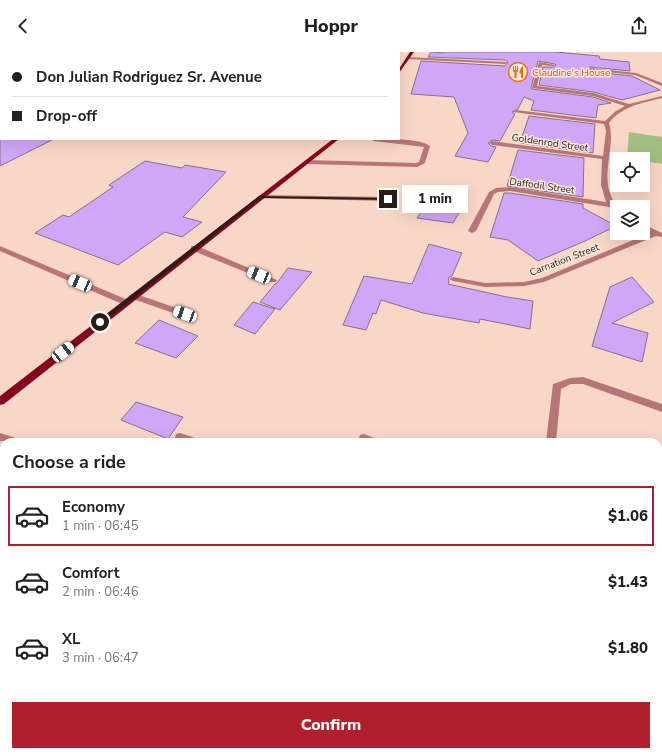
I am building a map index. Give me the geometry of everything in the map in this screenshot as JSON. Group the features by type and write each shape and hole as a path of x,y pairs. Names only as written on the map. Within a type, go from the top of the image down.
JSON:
{"main road":[{"path":"400,70 412,52"},
{"path":"0,400 335,140"}],"street":[{"path":"408,58 505,63"},
{"path":"554,65 540,63 534,87 590,93 628,105"},
{"path":"590,69 636,74 662,84"},
{"path":"606,123 620,108 662,97"},
{"path":"516,112 606,123"},
{"path":"606,123 609,131 605,158 604,188 610,205"},
{"path":"307,162 417,165 422,163 427,146 424,144 384,140"},
{"name":"Goldenrod Street","path":"492,143 605,158"},
{"name":"Daffodil Street","path":"472,231 491,193 503,189 610,205"},
{"path":"260,197 388,199"},
{"path":"650,230 659,235"},
{"name":"Carnation Street","path":"453,279 485,285 524,284 544,280 659,235"},
{"path":"0,248 125,302"},
{"path":"194,248 273,280"},
{"path":"133,296 185,314"},
{"path":"551,438 556,387 570,381 584,380 662,408"}],"green space":[{"path":"629,132 662,137 662,164 650,162 650,152 627,152"}],"building":[{"path":"431,52 555,52 599,56 600,59 629,62 630,71 590,67 587,71 632,76 660,90 622,100 593,92 539,85 543,67 553,67 556,65 538,61 532,89 593,97 611,103 598,105 596,118 531,110 534,101 524,97 518,109 512,112 515,114 500,141 492,140 488,143 491,146 496,147 488,162 455,156 468,133 454,97 411,94 421,61 505,66 508,62 505,60 428,57"},
{"path":"529,116 595,124 593,153 520,143"},
{"path":"0,140 52,140 0,166"},
{"path":"518,150 584,158 583,197 507,186"},
{"path":"145,161 182,168 185,165 226,172 183,217 202,222 182,237 165,232 118,265 35,233 63,215 69,217 113,187 109,185"},
{"path":"504,193 583,204 583,208 610,223 610,229 538,261 508,240 490,237"},
{"path":"430,199 463,206 453,223 417,218"},
{"path":"429,244 462,253 452,276 448,278 448,284 533,301 530,329 480,319 479,323 423,313 381,300 376,314 373,313 366,330 343,325 364,276 412,284"},
{"path":"288,268 312,272 280,310 260,302 277,283"},
{"path":"632,277 654,302 612,323 648,333 642,362 592,346 610,287"},
{"path":"253,302 275,309 255,334 234,325"},
{"path":"159,320 198,336 176,358 135,343"},
{"path":"136,402 183,417 169,438 121,420"}],"place":[{"name":"Claudine's House","path":"518,72"}],"route":[{"path":"100,322 260,197 388,199"}]}
